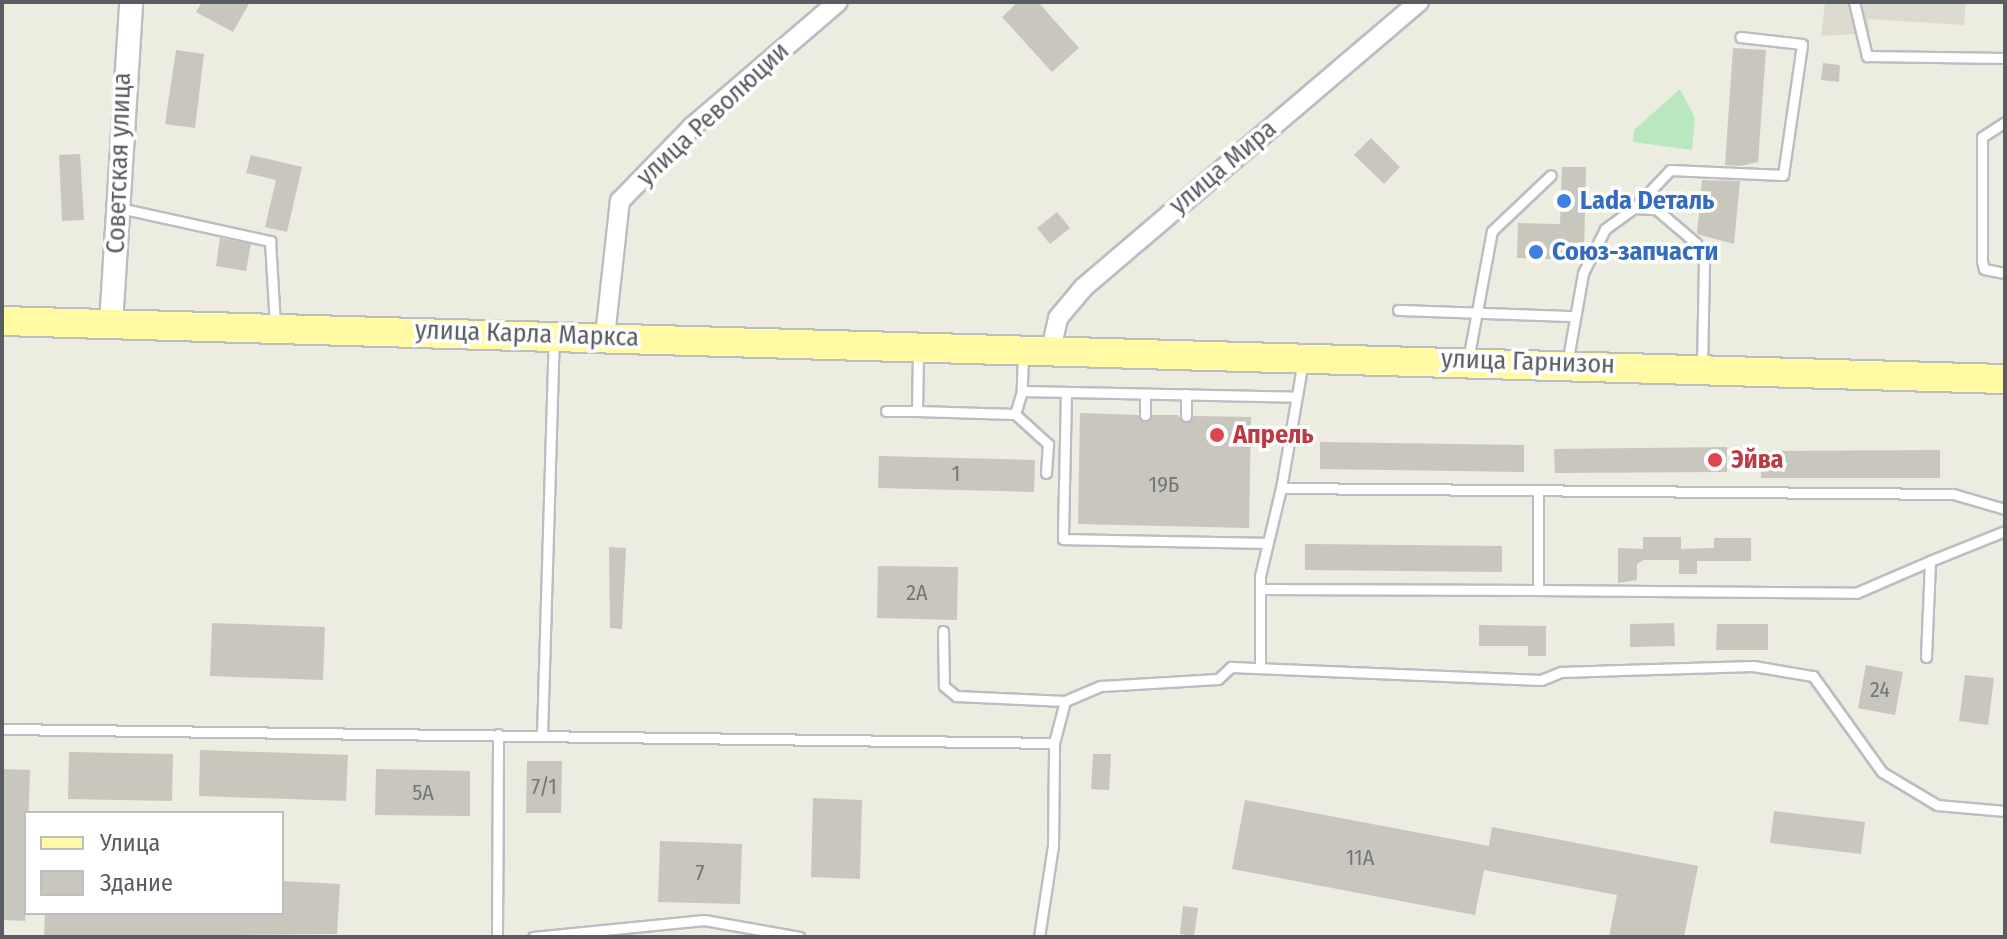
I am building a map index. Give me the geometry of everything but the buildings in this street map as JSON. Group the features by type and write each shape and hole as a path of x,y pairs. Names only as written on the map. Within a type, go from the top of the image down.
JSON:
{"main road":[{"name":"улица Карла Маркса","path":"2,321 1051,349"},
{"name":"улица Гарнизон","path":"1051,349 1305,354 2005,379"}],"street":[{"name":"Советская улица","path":"111,324 131,2"},
{"name":"улица Революции","path":"605,336 620,201 692,127 838,2"},
{"name":"улица Мира","path":"1051,349 1058,318 1084,287 1419,2"}],"lane":[{"path":"1854,2 1867,56 2005,58"},
{"path":"1567,364 1571,316 1605,229 1634,208 1670,170 1783,175 1802,41 1740,37"},
{"path":"2005,122 1987,127 1982,152 1982,261 1984,269 2005,273"},
{"path":"1468,360 1496,224 1551,175"},
{"path":"117,207 270,241 275,328"},
{"path":"1634,208 1656,209 1696,243 1704,263 1702,367"},
{"path":"1398,310 1571,316"},
{"path":"542,735 554,334"},
{"path":"917,411 918,345"},
{"path":"1015,414 1022,391 1023,349"},
{"path":"1260,668 1260,589 1266,543 1281,488 1305,354"},
{"path":"1022,391 1297,397"},
{"path":"1066,392 1063,539 1266,543"},
{"path":"1145,394 1145,415"},
{"path":"1186,394 1186,416"},
{"path":"886,411 1015,414 1048,444 1046,473"},
{"path":"1281,488 1953,494 2005,509"},
{"path":"1538,490 1538,590"},
{"path":"1260,589 1856,593 2005,531"},
{"path":"1926,657 1930,561"},
{"path":"943,631 944,686 956,696 1065,701 1101,686 1218,679 1231,667 1541,680 1561,672 1753,666 1813,676 1882,772 1937,805 2005,811"},
{"path":"1039,937 1053,846 1054,743 1065,701"},
{"path":"2,729 1054,743"},
{"path":"497,937 498,734"},
{"path":"533,937 704,920 800,937"}],"shaded area":[{"path":"1825,2 1966,2 1964,25 1868,19 1870,33 1821,36"}],"green space":[{"path":"1680,89 1695,118 1692,150 1633,142 1634,130"}],"place":[{"name":"Lada Dеталь","path":"1564,201"},
{"name":"Союз-запчасти","path":"1536,252"},
{"name":"Апрель","path":"1217,435"},
{"name":"Эйва","path":"1715,460"}]}
